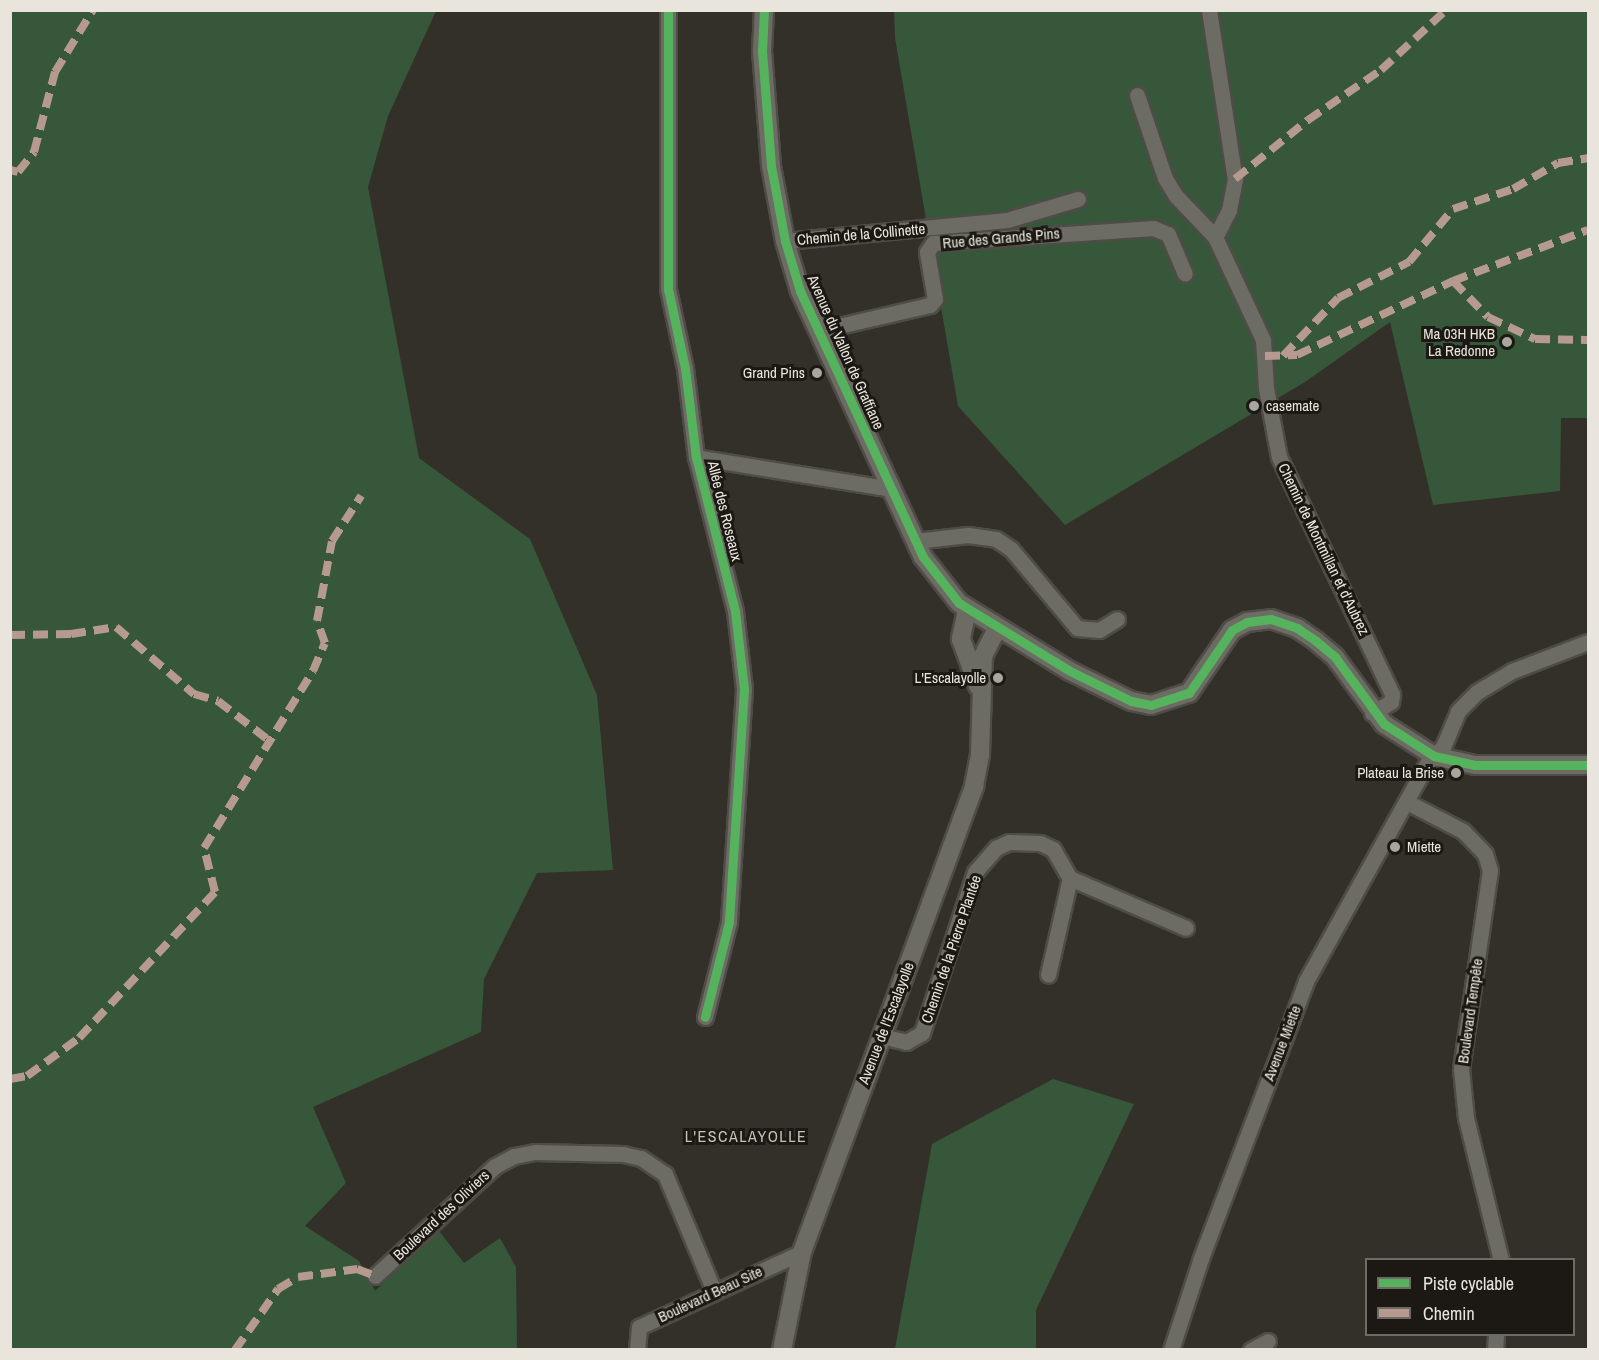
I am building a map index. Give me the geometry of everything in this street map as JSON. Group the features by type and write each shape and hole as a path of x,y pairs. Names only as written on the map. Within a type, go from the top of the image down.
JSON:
{"street":[{"name":"Allée des Roseaux","path":"668,10 668,289 685,368 696,457 735,611 744,689 729,922 705,1017"},
{"name":"Avenue du Vallon de Graffiane","path":"764,10 767,125 785,241 817,331 915,541 932,572 967,610 1101,687 1151,705 1189,693 1232,630 1247,622 1271,619 1297,627 1335,657 1372,713 1398,736 1434,756 1475,765 1588,765"},
{"path":"1209,10 1235,179 1229,210 1215,237"},
{"name":"Chemin de Montmillan et d'Aubrez","path":"1137,94 1165,178 1176,196 1215,237 1263,339 1266,388 1279,457 1392,694 1391,702 1372,713"},
{"name":"Chemin de la Collinette","path":"785,241 1007,220 1078,199"},
{"name":"Rue des Grands Pins","path":"817,331 930,305 935,299 927,252 933,243 1153,228 1172,239 1185,274"},
{"path":"696,457 891,489"},
{"path":"915,541 968,535 996,539 1011,549 1077,628 1099,630 1118,619"},
{"name":"Avenue de l'Escalayolle","path":"967,610 961,639 982,696"},
{"name":"Avenue de l'Escalayolle","path":"782,1350 802,1252 974,786 980,755 983,656 997,629"},
{"name":"Avenue Miette","path":"1170,1350 1201,1258 1306,981 1407,802 1434,756 1443,747 1458,711 1477,692 1512,671 1588,642"},
{"name":"Boulevard Tempête","path":"1407,802 1463,831 1480,848 1490,870 1461,1069 1466,1118 1501,1258"},
{"name":"Chemin de la Pierre Plantée","path":"881,1036 906,1042 922,1033 975,872 996,848 1009,842 1040,843 1053,849 1070,878"},
{"path":"1048,975 1070,878 1186,928"},
{"name":"Boulevard des Oliviers","path":"375,1276 495,1166 514,1156 535,1152 623,1154 641,1158 666,1174 714,1291"},
{"name":"Boulevard Beau Site","path":"637,1350 639,1327 802,1252"},
{"path":"1251,1350 1268,1341"}],"green space":[{"path":"10,11 436,11 388,116 368,187 419,458 530,539 597,695 613,870 537,873 484,979 481,1032 313,1107 346,1183 305,1226 359,1261 375,1291 439,1231 464,1263 500,1238 516,1267 517,1349 11,1349"},
{"path":"894,11 1588,11 1588,418 1561,418 1560,491 1433,505 1390,322 1305,382 1065,525 958,406 895,38"},
{"path":"1053,1079 1134,1104 1036,1310 1036,1349 895,1349 932,1144"}],"marked path":[{"path":"10,170 18,172 34,152 55,72 93,10"},
{"path":"1235,179 1308,120 1381,70 1446,10"},
{"path":"1283,356 1338,298 1409,262 1453,209 1513,189 1558,163 1588,158"},
{"path":"1265,356 1297,355 1453,281 1588,230"},
{"path":"1453,281 1488,317 1535,339 1588,340"},
{"path":"10,1079 27,1076 79,1038 215,892 204,848 313,671 325,643 317,621 332,541 361,496"},
{"path":"10,635 71,634 116,627 194,694 218,701 271,742"},
{"path":"235,1350 278,1289 298,1277 357,1269 375,1276"}],"cycle path":[{"path":"668,10 668,289 685,368 696,457 735,611 744,689 729,922 705,1017"},
{"path":"764,10 762,51 771,166 785,241 800,291 923,557 959,603 1070,671 1131,701 1151,705 1189,693 1232,630 1247,622 1271,619 1297,628 1316,641 1335,657 1384,724 1434,756 1475,765 1588,765"}],"place":[{"name":"Ma 03H HKB La Redonne","path":"1507,342"},
{"name":"Grand Pins","path":"817,373"},
{"name":"casemate","path":"1254,406"},
{"name":"L'Escalayolle","path":"998,678"},
{"name":"Plateau la Brise","path":"1456,773"},
{"name":"Miette","path":"1395,847"}],"district":[{"name":"L'ESCALAYOLLE","path":"746,1136"}]}
